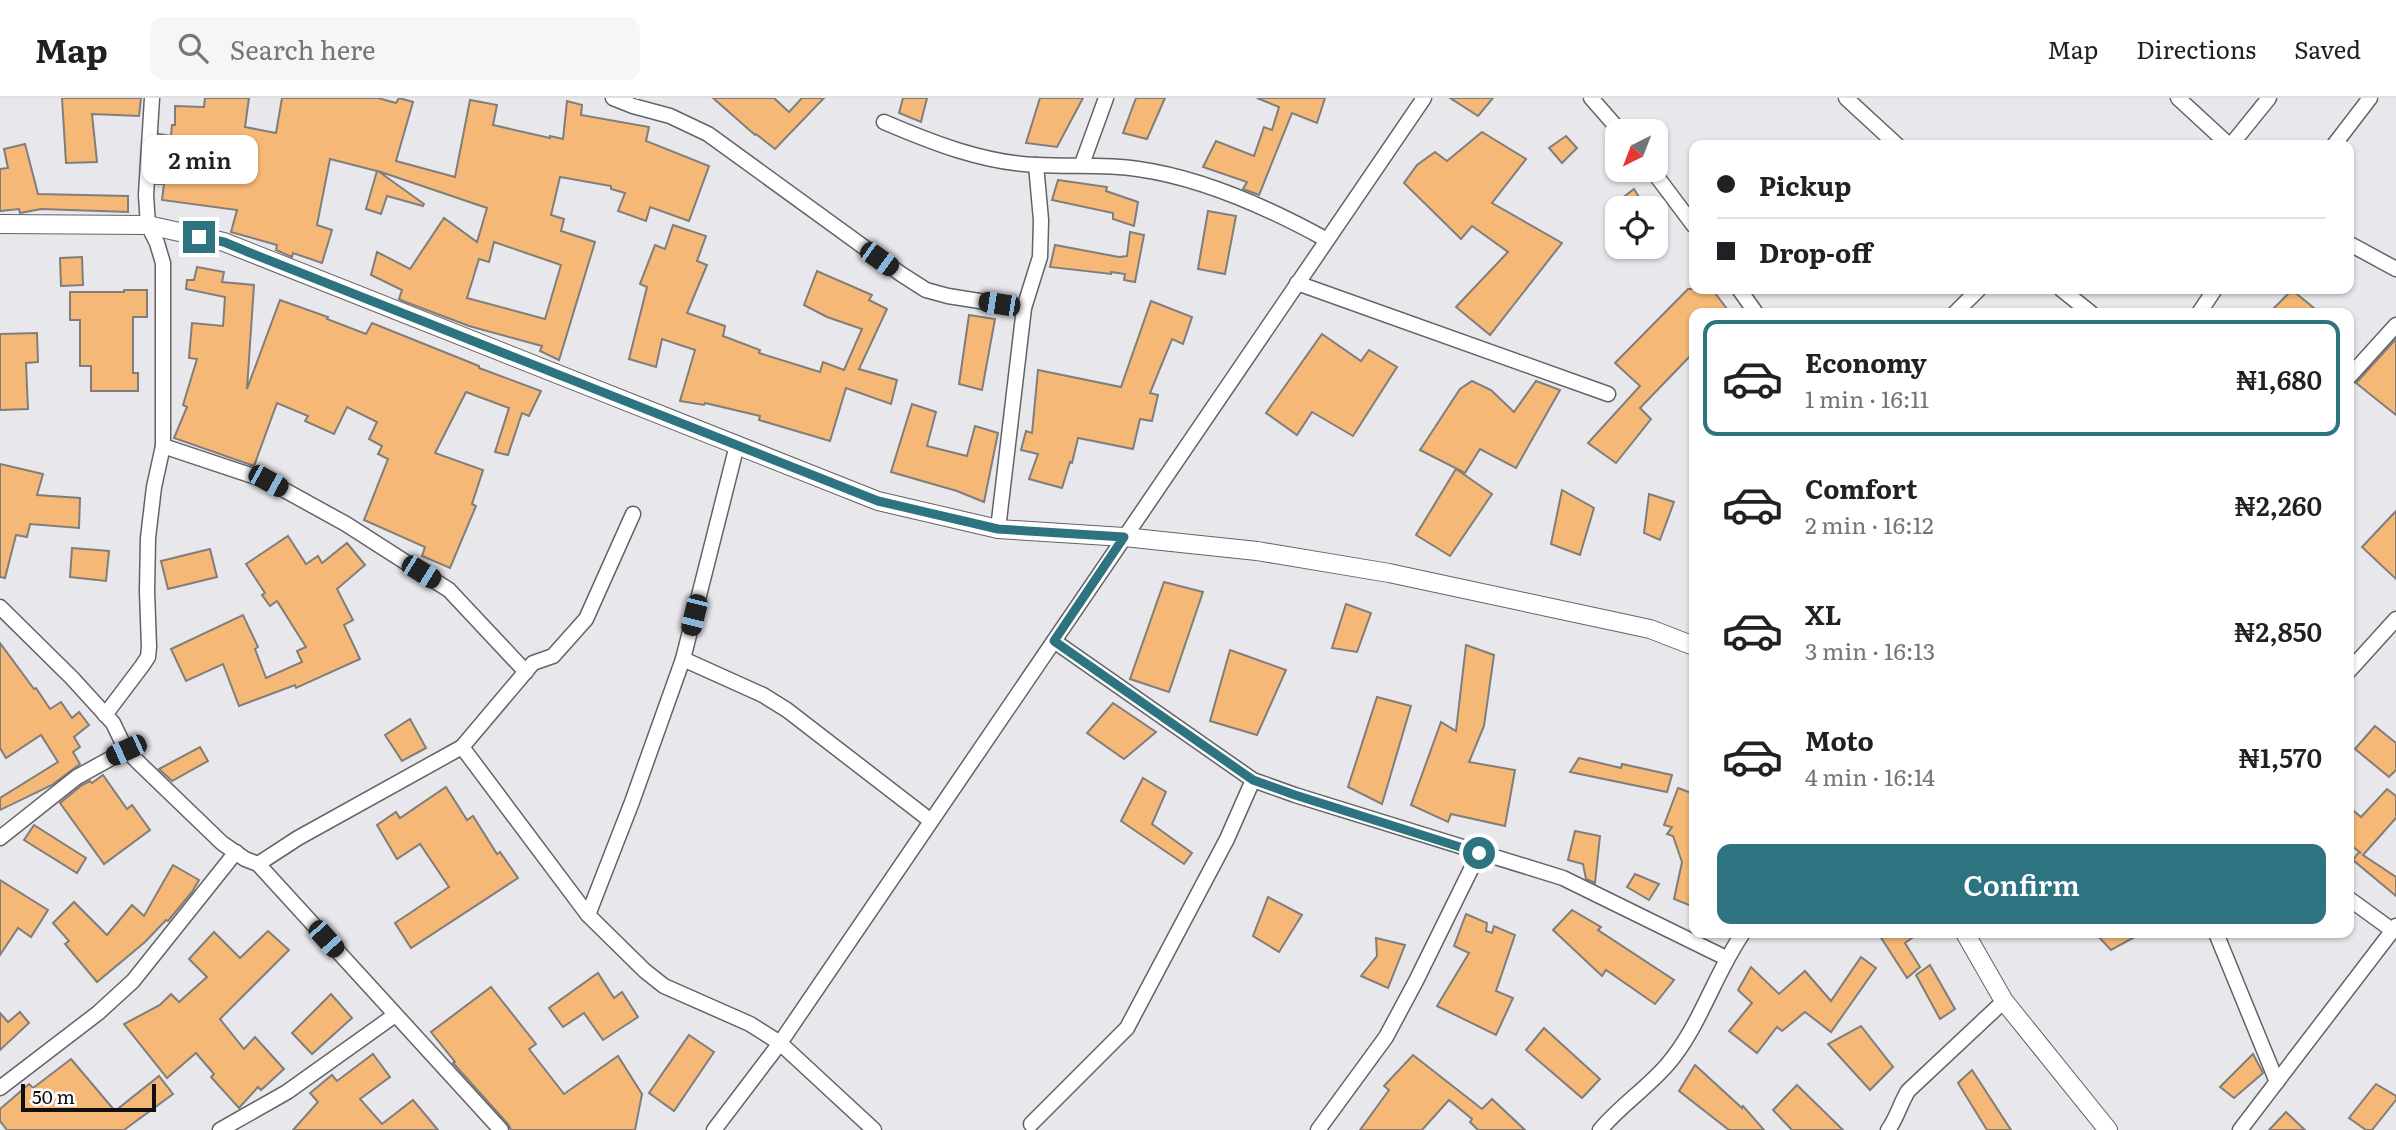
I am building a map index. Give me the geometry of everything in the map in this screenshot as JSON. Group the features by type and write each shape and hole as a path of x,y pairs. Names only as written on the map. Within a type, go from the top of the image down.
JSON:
{"street":[{"path":"105,715 148,657 148,538 154,487 163,446 163,264 148,225 146,195 152,98"},
{"path":"614,98 670,116 708,134 926,290 1024,308"},
{"path":"1082,164 1106,98"},
{"path":"1591,98 1609,119"},
{"path":"2178,98 2224,140"},
{"path":"2234,140 2269,98"},
{"path":"2338,140 2370,98"},
{"path":"1850,99 1892,140"},
{"path":"714,1130 780,1043 1327,240 1419,100"},
{"path":"884,122 945,147 998,160 1036,165 1082,164 1139,169 1198,183 1296,223 1327,240"},
{"path":"998,529 1024,308 1040,257 1041,220 1036,165"},
{"path":"1661,182 1689,219"},
{"path":"0,224 148,225 224,242 878,501 998,529 1124,537 1257,551 1389,573 1650,629 1689,644"},
{"path":"2354,246 2396,270"},
{"path":"1297,283 1608,394"},
{"path":"1960,308 1974,294"},
{"path":"2067,294 2085,308"},
{"path":"2354,370 2396,325"},
{"path":"589,915 683,659 737,445"},
{"path":"163,446 268,481 346,524 449,590 526,672"},
{"path":"258,864 298,838 462,747 533,663 553,656 586,619 633,514"},
{"path":"0,607 113,723 126,750 222,843 258,864 501,1130"},
{"path":"2354,665 2396,619"},
{"path":"1054,641 1253,780 1563,878 1726,958"},
{"path":"683,659 762,695 787,710 931,821"},
{"path":"462,747 589,915 645,971 664,986 750,1024 780,1043 874,1130"},
{"path":"0,838 77,777 126,750"},
{"path":"1031,1124 1127,1028 1227,839 1253,780"},
{"path":"0,1088 98,1013 133,981 236,852"},
{"path":"1318,1130 1385,1037 1416,981 1479,853"},
{"path":"2240,1130 2394,928 2354,902"},
{"path":"1600,1130 1610,1117 1667,1065 1699,1017 1726,958 1740,938"},
{"path":"1968,938 2004,1001 2108,1130"},
{"path":"2218,938 2277,1082"},
{"path":"1888,1130 1908,1091 2004,1001"},
{"path":"220,1130 287,1092 395,1015"}],"building":[{"path":"62,98 141,98 139,116 92,114 97,162 66,163"},
{"path":"205,98 249,98 245,127 276,133 282,98 378,98 396,103 399,98 413,102 396,161 455,177 470,100 497,105 493,125 563,139 567,101 582,105 581,115 649,127 646,141 709,166 689,221 650,207 646,221 618,211 625,193 611,189 611,186 560,177 551,215 564,219 561,231 595,242 559,360 540,351 542,346 469,326 403,301 399,299 402,290 371,275 377,252 410,269 444,218 477,242 487,208 378,171 424,204 423,206 387,196 381,214 366,209 377,171 330,159 317,225 332,230 322,263 293,253 292,257 276,250 277,245 231,232 237,210 162,200 164,184 156,184 159,134 171,136 172,125 175,125 175,106 204,107","holes":["494,242 561,265 545,319 467,298 479,259 489,262"]},
{"path":"713,98 774,98 789,112 802,98 824,98 775,149"},
{"path":"903,98 927,98 921,122 899,113"},
{"path":"1040,98 1083,98 1057,147 1026,143"},
{"path":"1136,98 1165,98 1147,139 1123,133"},
{"path":"1257,98 1325,98 1317,123 1292,113 1259,195 1243,189 1247,182 1203,167 1216,141 1254,156 1264,127 1272,130 1279,107"},
{"path":"1450,98 1493,98 1478,116"},
{"path":"1482,132 1526,159 1492,203 1562,243 1490,335 1456,307 1508,252 1472,226 1461,239 1404,183 1417,165 1435,152 1447,161"},
{"path":"1566,136 1577,148 1562,163 1549,148"},
{"path":"25,144 38,194 128,196 128,212 41,209 20,213 19,209 0,211 0,169 8,168 4,149"},
{"path":"1058,180 1107,187 1106,191 1138,202 1134,226 1113,219 1113,213 1052,200"},
{"path":"1634,189 1638,196 1625,196"},
{"path":"1208,211 1236,216 1225,274 1198,269"},
{"path":"673,225 706,236 697,261 707,265 687,313 725,326 723,336 760,350 759,353 820,372 823,362 844,370 862,329 827,317 804,305 817,271 872,295 869,300 887,309 859,369 897,380 891,404 846,388 830,441 759,420 760,416 705,403 680,401 695,350 662,339 656,367 629,359 647,287 640,284 655,245 665,249"},
{"path":"1130,232 1144,235 1135,282 1124,280 1125,274 1050,267 1055,245 1119,257 1127,256"},
{"path":"82,257 83,285 61,286 60,258"},
{"path":"197,267 224,272 222,282 254,285 247,389 280,300 366,334 372,323 541,391 529,416 522,413 508,455 495,452 509,408 466,392 435,453 483,470 472,504 476,506 450,568 422,556 425,547 364,520 388,459 378,454 382,446 369,439 377,422 347,407 334,434 305,421 308,416 277,403 254,466 174,438 187,407 183,405 197,359 189,358 192,323 223,326 225,297 186,289 187,280 194,280"},
{"path":"1688,289 1689,294 1716,294 1726,308 1689,308 1689,357 1640,408 1651,419 1616,463 1588,443 1640,386 1615,363"},
{"path":"147,290 147,317 133,317 133,373 138,373 138,391 91,391 91,366 80,366 80,320 70,320 70,292"},
{"path":"2288,294 2297,294 2314,308 2274,308"},
{"path":"1151,301 1192,317 1183,344 1172,339 1150,393 1158,395 1152,421 1140,419 1133,449 1078,438 1062,488 1029,479 1038,454 1021,450 1026,431 1032,433 1038,370 1121,387"},
{"path":"969,315 995,319 982,390 959,384"},
{"path":"37,333 38,362 26,363 28,409 0,410 0,334"},
{"path":"1322,334 1361,361 1369,350 1397,367 1353,436 1312,412 1297,435 1266,413"},
{"path":"2396,339 2396,415 2356,383"},
{"path":"1472,381 1491,390 1514,412 1536,381 1560,390 1516,468 1480,449 1465,473 1420,450 1460,389"},
{"path":"912,404 936,412 927,446 967,456 975,426 998,433 984,502 957,491 891,472"},
{"path":"0,464 43,474 37,495 80,498 79,528 30,524 27,537 16,535 5,578 0,577"},
{"path":"1456,469 1492,494 1450,556 1416,535"},
{"path":"1562,490 1594,508 1580,555 1551,544"},
{"path":"1649,494 1674,502 1660,540 1644,533"},
{"path":"2396,511 2396,579 2362,547"},
{"path":"288,536 306,564 318,556 322,563 347,543 365,565 337,589 353,620 344,625 360,659 296,688 295,685 239,706 223,664 186,681 171,649 243,615 258,647 255,649 266,678 302,662 297,651 306,647 277,601 270,606 262,595 265,593 246,564"},
{"path":"72,548 109,551 106,581 70,577"},
{"path":"210,549 217,577 168,589 161,561"},
{"path":"1164,582 1203,592 1169,692 1130,679"},
{"path":"1346,604 1371,613 1357,652 1332,648"},
{"path":"0,643 50,709 61,702 72,718 79,712 89,725 74,737 80,747 73,752 80,764 52,785 0,810 0,798 58,762 41,735 6,758 0,748"},
{"path":"1466,645 1494,655 1484,726 1469,762 1515,770 1505,826 1451,814 1448,822 1411,805 1441,722 1456,731"},
{"path":"1230,650 1286,670 1257,735 1210,721"},
{"path":"1377,697 1411,706 1382,804 1348,787"},
{"path":"1113,703 1156,732 1124,759 1087,733"},
{"path":"410,719 426,748 402,761 385,735"},
{"path":"2375,726 2396,743 2396,770 2389,777 2355,749"},
{"path":"200,747 208,761 172,781 159,769"},
{"path":"1579,758 1621,768 1622,764 1672,775 1667,792 1570,772"},
{"path":"103,775 127,809 132,805 150,830 104,864 60,803 82,785 90,781 92,783"},
{"path":"1143,778 1166,792 1152,824 1192,853 1184,864 1121,821"},
{"path":"446,787 467,820 473,816 497,854 500,852 518,878 411,948 395,923 449,887 420,844 397,859 377,825 396,812 400,818"},
{"path":"1678,788 1689,792 1689,905 1674,899 1682,862 1673,836 1667,834 1672,827 1664,825"},
{"path":"2387,789 2396,796 2396,818 2363,855 2396,877 2396,896 2354,861 2359,852 2361,853 2354,848 2354,811 2361,817"},
{"path":"34,825 86,858 77,873 24,840"},
{"path":"1575,831 1600,836 1595,883 1586,879 1583,864 1568,860"},
{"path":"173,865 199,880 192,892 168,921 97,982 65,944 69,941 53,923 74,902 107,935 132,905 144,916"},
{"path":"1635,874 1659,884 1649,900 1627,887"},
{"path":"0,880 48,910 31,937 18,928 0,955"},
{"path":"1268,897 1302,915 1279,952 1253,936"},
{"path":"1572,910 1601,927 1598,930 1674,980 1655,1004 1606,970 1602,976 1553,930"},
{"path":"1466,914 1487,923 1486,931 1492,933 1494,926 1515,935 1496,991 1513,998 1496,1035 1437,1006 1469,953 1454,946"},
{"path":"268,931 289,950 220,1019 244,1049 255,1037 284,1069 261,1090 258,1087 239,1108 211,1077 214,1074 196,1053 167,1078 124,1024 160,1005 171,994 179,1002 207,977 189,959 214,932 240,958"},
{"path":"1376,938 1405,945 1388,988 1361,976 1377,956"},
{"path":"1881,938 1912,938 1905,943 1920,967 1907,978"},
{"path":"2100,938 2133,938 2111,950"},
{"path":"1861,957 1876,968 1831,1032 1805,1012 1782,1031 1777,1027 1757,1053 1729,1031 1752,1003 1738,990 1751,967 1779,994 1805,971 1831,1001"},
{"path":"1930,965 1955,1009 1940,1019 1916,975"},
{"path":"598,973 614,998 622,992 638,1017 603,1040 584,1013 563,1027 549,1008"},
{"path":"491,987 536,1044 529,1049 564,1094 618,1056 642,1094 635,1130 511,1130 453,1063 455,1062 431,1032"},
{"path":"331,994 352,1018 312,1054 292,1033"},
{"path":"20,1012 29,1023 0,1050 0,1013 8,1022"},
{"path":"1861,1026 1893,1067 1870,1090 1828,1044"},
{"path":"1544,1028 1600,1079 1582,1098 1526,1050"},
{"path":"689,1035 714,1052 674,1111 649,1093"},
{"path":"373,1054 390,1077 360,1099 382,1124 413,1100 438,1130 293,1130 318,1102 310,1093 332,1075 337,1081"},
{"path":"2253,1054 2263,1073 2234,1098 2220,1087"},
{"path":"1413,1055 1482,1109 1492,1099 1525,1130 1478,1130 1470,1122 1472,1119 1449,1100 1422,1130 1360,1130 1389,1090 1384,1086"},
{"path":"71,1059 115,1111 159,1076 173,1094 124,1130 7,1130 0,1121 0,1109 29,1084 33,1088"},
{"path":"1695,1065 1742,1108 1743,1106 1764,1130 1729,1130 1679,1091"},
{"path":"1972,1070 2011,1130 1987,1130 1958,1083"},
{"path":"2376,1084 2396,1096 2396,1100 2372,1130 2366,1130 2349,1118"},
{"path":"1797,1085 1843,1130 1792,1130 1773,1110"},
{"path":"2286,1112 2305,1130 2269,1130"}],"route":[{"path":"199,237 224,242 878,501 998,529 1124,537 1054,641 1253,780 1479,853"}]}
